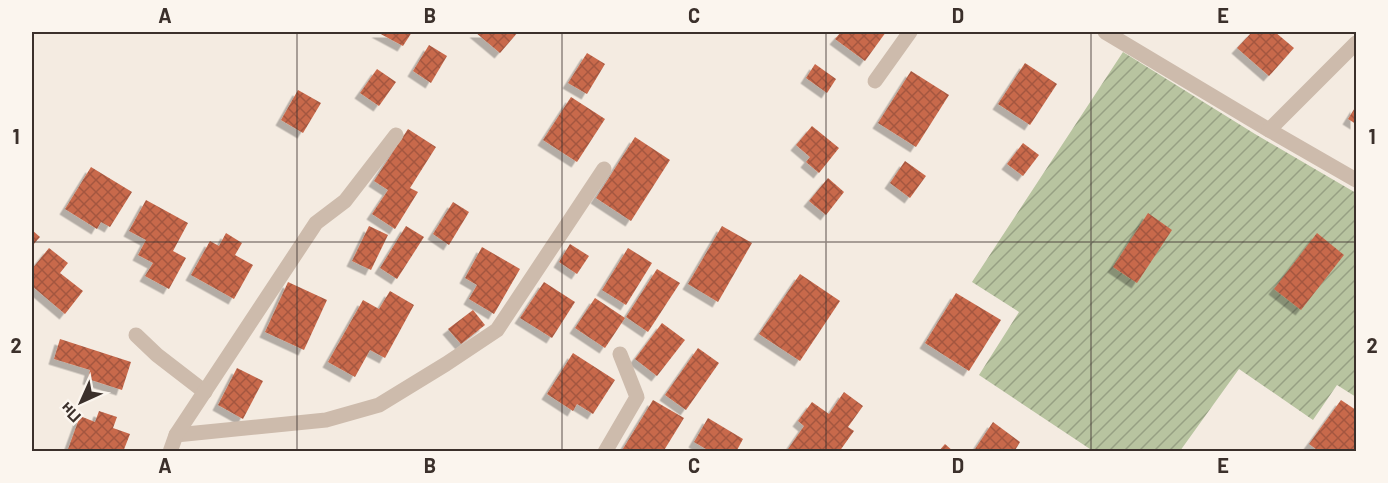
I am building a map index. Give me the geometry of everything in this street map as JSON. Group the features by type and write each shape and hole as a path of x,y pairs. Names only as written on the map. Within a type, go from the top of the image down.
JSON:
{"street":[{"path":"875,81 910,32"},
{"path":"1105,32 1356,180"},
{"path":"1269,130 1356,43"},
{"path":"170,452 176,435 316,223 345,201 396,135"},
{"path":"176,435 326,420 380,405 446,364 497,330 604,169"},
{"path":"136,335 157,355 205,392"},
{"path":"606,452 637,397 620,354"}],"green space":[{"path":"1123,52 1255,134 1356,193 1356,397 1337,385 1313,420 1239,369 1180,451 1093,451 979,375 1019,312 972,282"}],"building":[{"path":"377,32 412,32 403,46"},
{"path":"475,32 518,32 500,53"},
{"path":"841,32 886,32 865,61 835,39"},
{"path":"1252,32 1275,32 1294,48 1269,76 1237,48"},
{"path":"429,45 447,56 431,83 413,71"},
{"path":"587,53 605,64 587,94 568,83"},
{"path":"1025,63 1057,84 1030,125 998,104"},
{"path":"815,64 836,79 827,93 806,78"},
{"path":"377,69 396,82 379,106 360,93"},
{"path":"911,71 949,95 916,147 878,123"},
{"path":"298,90 321,103 303,133 281,120"},
{"path":"571,97 605,119 577,162 543,140"},
{"path":"1356,106 1356,124 1348,119"},
{"path":"812,126 839,148 819,173 806,162 810,157 796,145"},
{"path":"408,129 436,147 410,188 418,192 395,229 372,214 388,190 374,181"},
{"path":"635,137 670,160 631,221 596,198"},
{"path":"1023,143 1039,155 1023,176 1007,164"},
{"path":"905,161 926,176 910,198 890,183"},
{"path":"91,167 132,192 110,227 101,222 97,229 65,209"},
{"path":"828,178 844,192 826,215 809,201"},
{"path":"146,200 188,223 173,251 186,258 169,289 145,276 153,263 138,255 146,240 129,231"},
{"path":"453,202 469,212 449,245 433,234"},
{"path":"1148,213 1172,230 1137,283 1113,267"},
{"path":"369,226 388,235 371,270 352,261"},
{"path":"406,226 424,237 397,279 380,268"},
{"path":"722,226 752,243 718,302 688,284"},
{"path":"32,230 40,237 32,246"},
{"path":"226,233 242,243 235,255 253,265 234,299 191,275 210,241 219,246"},
{"path":"1317,233 1344,255 1301,310 1274,289"},
{"path":"570,244 589,256 577,274 559,262"},
{"path":"482,247 520,269 494,314 469,299 477,285 465,278"},
{"path":"49,248 68,263 60,273 83,291 65,314 32,286 32,269"},
{"path":"628,248 652,263 626,305 602,290"},
{"path":"657,269 680,283 648,332 626,317"},
{"path":"800,274 840,301 800,361 759,334"},
{"path":"288,282 327,300 304,350 265,332"},
{"path":"544,282 575,302 552,338 520,318"},
{"path":"390,291 414,305 385,358 370,350 355,377 328,362 363,300 379,309"},
{"path":"956,293 1001,320 969,371 925,343"},
{"path":"595,298 625,318 605,348 575,328"},
{"path":"473,310 485,325 461,344 448,329"},
{"path":"662,323 685,340 657,376 635,359"},
{"path":"60,339 131,362 122,390 88,379 90,370 54,359"},
{"path":"698,348 719,363 686,410 665,395"},
{"path":"573,353 615,380 593,414 577,404 573,411 547,394"},
{"path":"237,368 263,381 243,419 218,405"},
{"path":"844,392 863,406 848,427 854,431 839,452 786,452 804,426 798,421 812,402 829,414"},
{"path":"653,400 684,418 663,452 621,452"},
{"path":"1341,400 1356,410 1356,452 1320,452 1309,444"},
{"path":"99,411 117,417 113,428 130,434 123,452 67,452 80,416 95,422"},
{"path":"708,418 743,439 736,452 711,452 694,442"},
{"path":"993,422 1020,442 1014,452 973,452"},
{"path":"945,444 954,452 938,452"}]}
